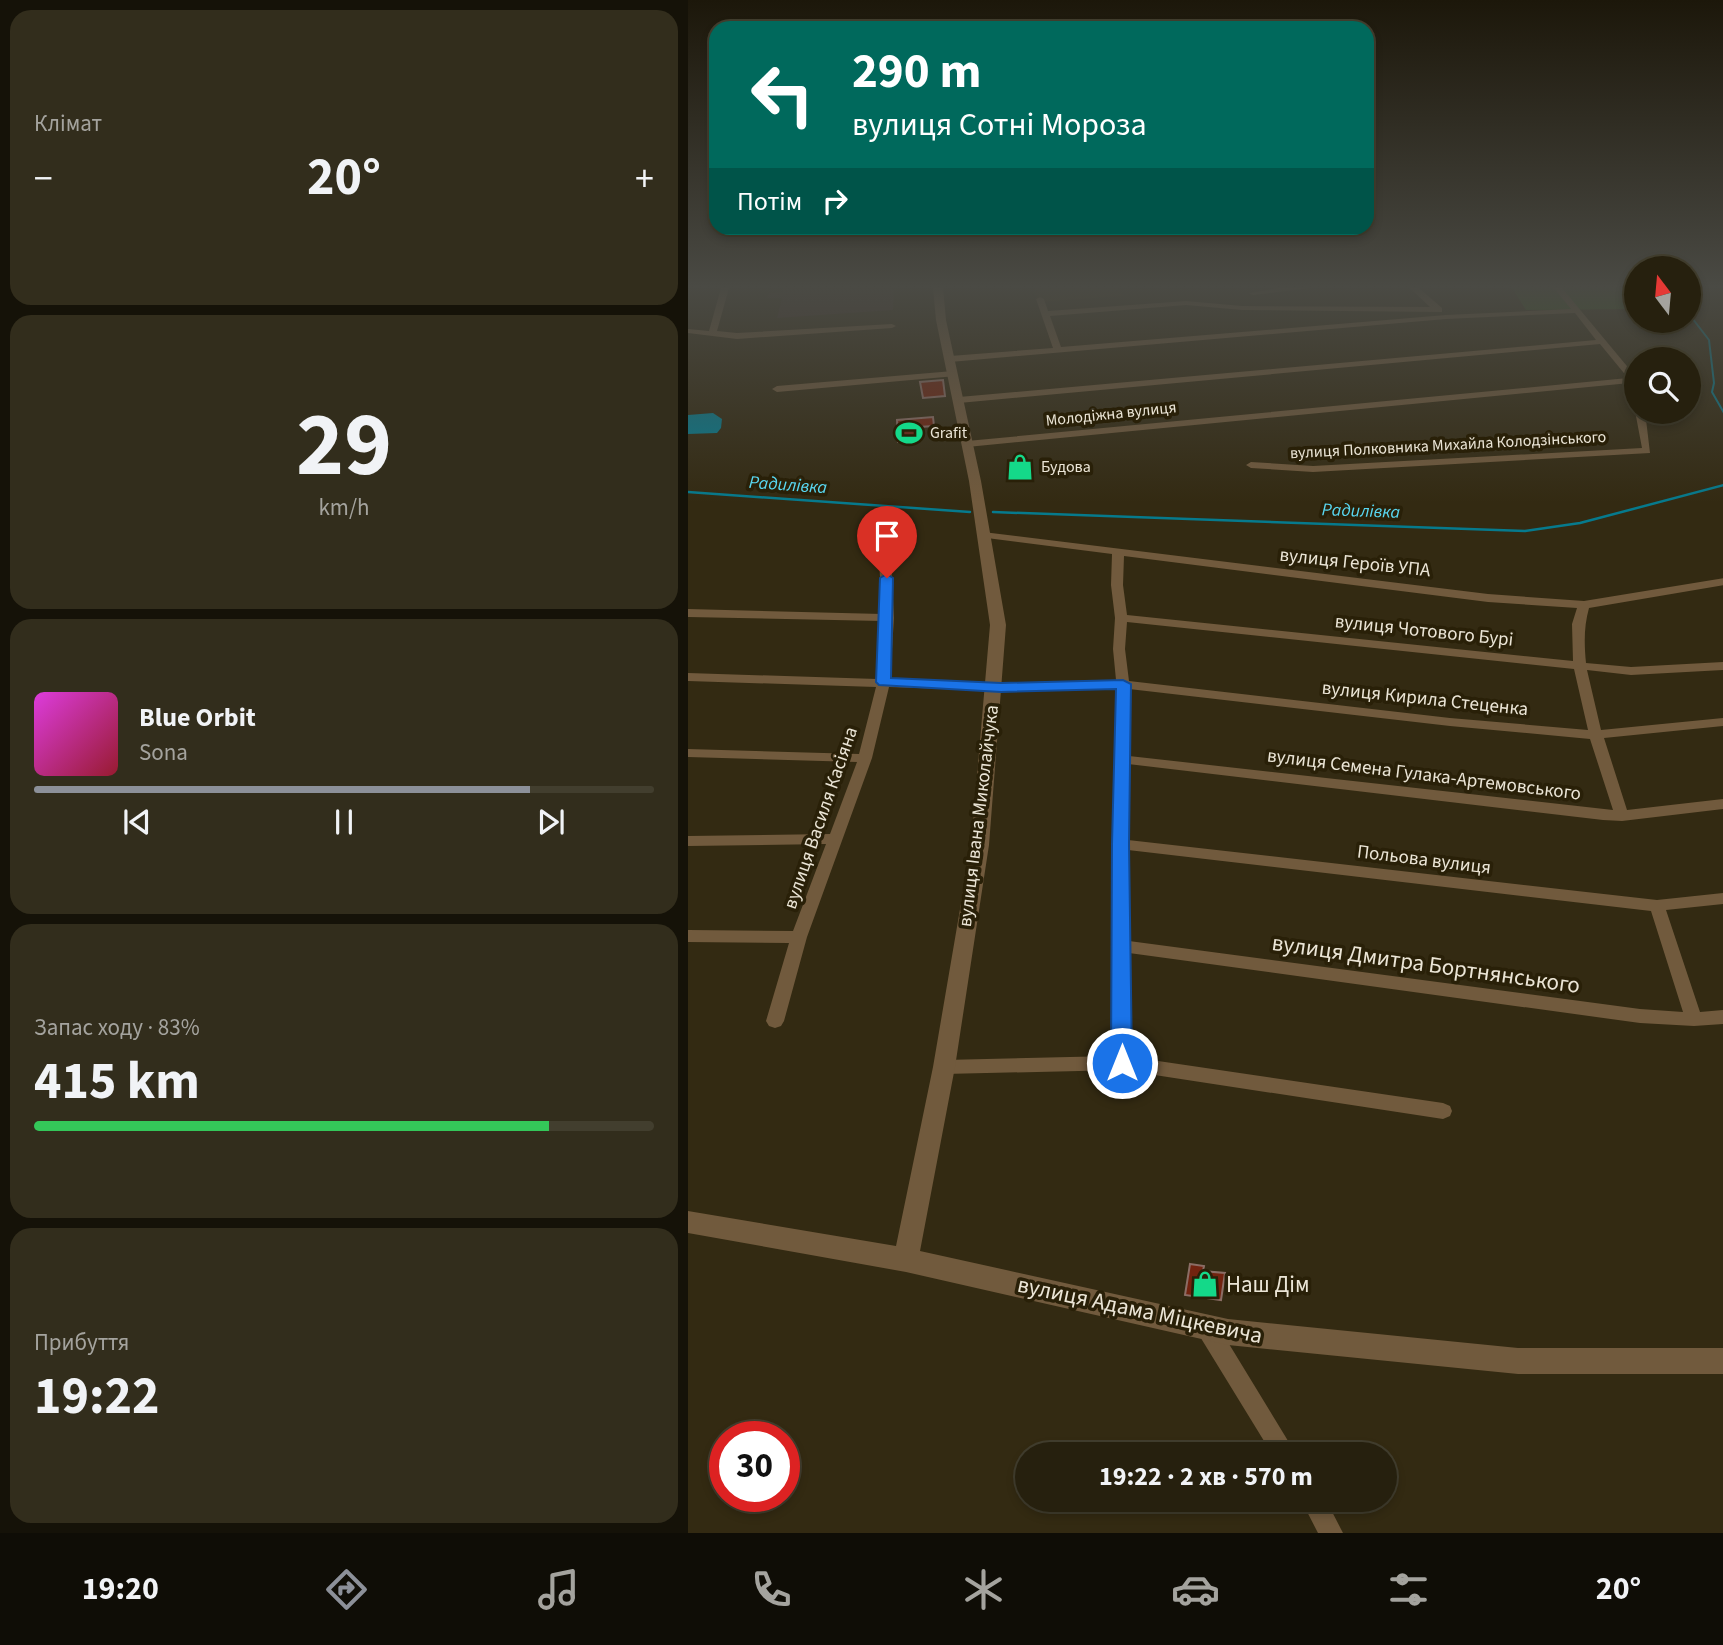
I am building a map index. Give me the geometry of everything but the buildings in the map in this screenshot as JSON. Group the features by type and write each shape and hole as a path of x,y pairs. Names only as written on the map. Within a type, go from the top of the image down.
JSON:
{"street":[{"name":"вулиця Івана Миколайчука","path":"906,1260 944,1067 980,845 998,625 984,535 950,360"},
{"path":"959,400 1406,360"},
{"path":"777,389 953,374"},
{"name":"Молодіжна вулиця","path":"967,444 1624,381"},
{"name":"вулиця Полковника Михайла Колодзінського","path":"1251,465 1313,469 1647,451 1642,424"},
{"name":"вулиця Героїв УПА","path":"984,535 1118,554 1488,597 1584,605 1723,581"},
{"name":"вулиця Василя Касіяна","path":"775,1021 799,937 865,758 884,682 888,618 884,541"},
{"path":"1118,554 1117,585 1121,618 1119,649 1123,684 1120,844 1122,1063"},
{"path":"1584,605 1579,614 1578,655 1595,735 1622,816"},
{"path":"688,613 888,618"},
{"name":"вулиця Чотового Бурі","path":"1121,618 1631,671 1723,666"},
{"name":"вулиця Кирила Стеценка","path":"688,677 994,687 1123,684 1450,722 1595,735 1723,722"},
{"path":"688,753 865,758"},
{"name":"вулиця Семена Гулака-Артемовського","path":"1121,759 1622,816 1723,804"},
{"path":"688,841 836,839"},
{"name":"Польова вулиця","path":"1120,844 1657,906 1723,898"},
{"path":"1657,906 1694,1019"},
{"path":"688,936 799,937"},
{"name":"вулиця Дмитра Бортнянського","path":"1123,946 1640,1016 1694,1019 1723,1017"},
{"path":"944,1067 1122,1063 1443,1111"},
{"name":"вулиця Адама Міцкевича","path":"688,1222 906,1260 1207,1328 1309,1342 1518,1361 1723,1361"},
{"path":"1207,1328 1278,1442"},
{"path":"1320,1512 1331,1533"}],"water":[{"path":"713,413 722,419 717,433 688,434 688,415"}],"waterway":[{"name":"Радилівка","path":"1711,360 1714,383 1712,392 1724,413"},
{"name":"Радилівка","path":"993,512 1525,531 1580,523 1724,485"},
{"name":"Радилівка","path":"688,492 970,512"}],"place":[{"name":"Grafit","path":"909,433"},
{"name":"Будова","path":"1020,467"},
{"name":"Наш Дім","path":"1205,1284"}],"route":[{"path":"887,578 888,618 884,682 1001,687 1123,684 1120,844 1122,1063"}]}
